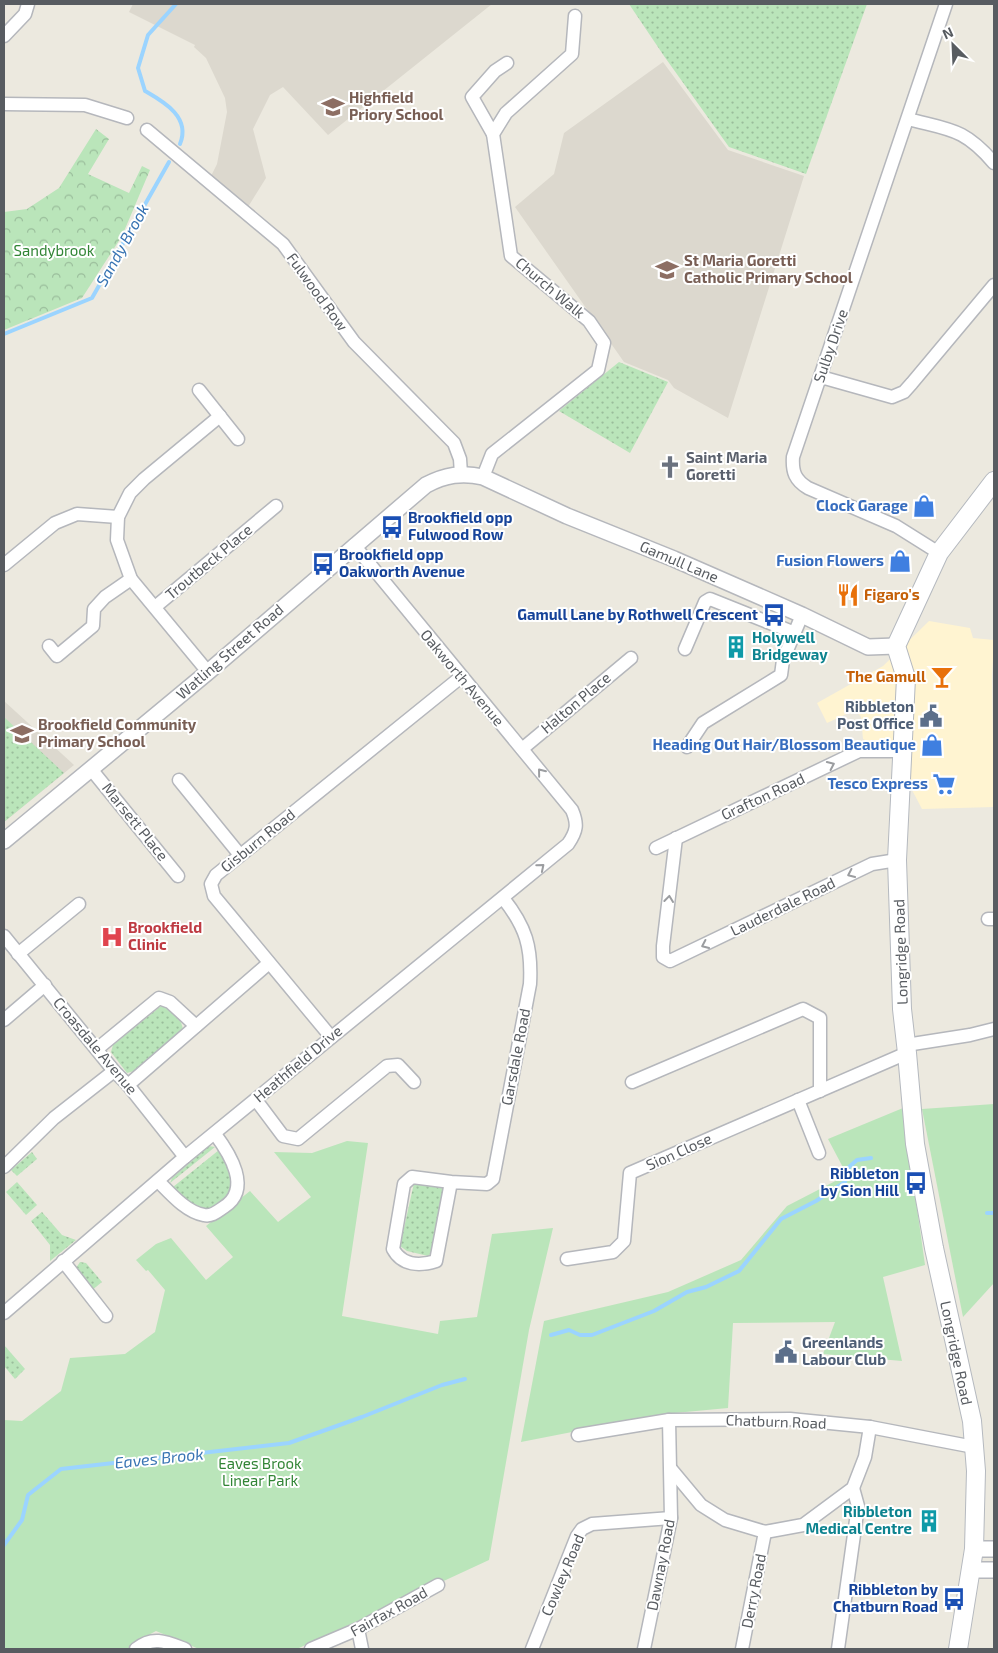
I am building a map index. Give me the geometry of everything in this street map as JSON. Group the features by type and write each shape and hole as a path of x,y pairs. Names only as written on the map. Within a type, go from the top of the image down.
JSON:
{"main road":[{"path":"896,646 939,553 994,481"},
{"name":"Longridge Road","path":"896,646 906,678 897,860 906,1049 915,1144 934,1248 972,1421 974,1447 974,1548 958,1649"}],"street":[{"path":"4,36 25,14 28,4"},
{"name":"Sulby Drive","path":"939,553 896,526 798,482 792,468 793,457 946,4"},
{"path":"507,64 494,71 472,97 493,134 506,113 572,54 575,16"},
{"path":"4,104 84,105 127,118"},
{"path":"908,119 959,132 970,138 994,163"},
{"name":"Fulwood Row","path":"147,130 283,244 354,342 410,401 454,443 460,459 461,474"},
{"name":"Church Walk","path":"483,477 492,454 598,370 604,343 589,321 511,256 493,134"},
{"path":"821,377 885,397 898,396 912,383 994,285"},
{"path":"199,390 238,438"},
{"path":"208,672 131,579 117,540 118,517 134,488 220,416"},
{"name":"Gamull Lane","path":"461,474 483,477 567,516 674,559 802,615 868,647 896,646"},
{"name":"Watling Street Road","path":"4,841 208,672 426,485 443,477 461,474"},
{"name":"Troutbeck Place","path":"154,607 267,522 276,506"},
{"path":"4,565 55,523 77,514 118,517"},
{"name":"Oakworth Avenue","path":"354,545 572,810"},
{"path":"49,646 57,656 93,626 94,608 105,597 131,579"},
{"path":"685,650 705,602 710,599 795,633"},
{"path":"687,747 703,723 781,675 783,660 802,615"},
{"name":"Halton Place","path":"522,749 631,658"},
{"name":"Gisburn Road","path":"331,1037 269,964 214,892 211,884 216,875 240,855 461,677"},
{"name":"Grafton Road","path":"656,848 859,752 902,751"},
{"name":"Marsett Place","path":"91,769 178,876"},
{"path":"179,780 240,855"},
{"name":"Heathfield Drive","path":"4,1314 62,1261 158,1182 185,1157 568,844 576,832 576,820 572,810"},
{"name":"Lauderdale Road","path":"676,838 663,946 663,957 670,961 872,864 897,860"},
{"name":"Garsdale Road","path":"451,1182 436,1261 424,1265 403,1261 393,1249 404,1184 412,1176 451,1182 486,1184 493,1179 530,984 530,954 526,937 520,919 503,898"},
{"path":"18,954 78,904"},
{"name":"Croasdale Avenue","path":"5,940 128,1085 185,1157"},
{"path":"128,1085 269,964"},
{"path":"4,1020 45,986"},
{"path":"97,1049 159,998 170,1002 196,1026"},
{"path":"632,1082 803,1009 820,1018 820,1091"},
{"name":"Sion Close","path":"567,1260 614,1252 624,1241 630,1173 820,1091 906,1049 994,1029"},
{"path":"256,1100 283,1136 298,1139 387,1066 398,1065 414,1082"},
{"path":"4,1166 54,1118 114,1070"},
{"path":"798,1100 819,1153"},
{"path":"158,1182 181,1203 202,1215 210,1216 228,1204 237,1195 239,1185 228,1151 215,1134"},
{"path":"62,1261 106,1316"},
{"name":"Chatburn Road","path":"578,1434 669,1420 790,1419 870,1427 974,1447"},
{"name":"Dawnay Road","path":"644,1649 672,1518 669,1420"},
{"path":"671,1469 701,1506 724,1520 766,1532 803,1525 853,1488 865,1457 870,1427"},
{"path":"838,1649 858,1506 853,1488"},
{"name":"Cowley Road","path":"532,1649 577,1536 582,1528 592,1524 672,1518"},
{"name":"Derry Road","path":"742,1649 766,1532"},
{"path":"974,1548 994,1549"},
{"path":"970,1570 994,1570"},
{"name":"Fairfax Road","path":"312,1649 358,1630 438,1585"},
{"path":"358,1630 362,1649"},
{"path":"136,1649 146,1642 162,1640 185,1649"}],"shaded area":[{"name":"Highfield Priory School","path":"133,4 492,4 328,135 283,87 270,95 253,129 266,178 248,207 211,176 217,164 227,112 225,98 206,58 194,47 195,45 129,12"},
{"name":"St Maria Goretti Catholic Primary School","path":"663,62 728,150 804,176 728,418 674,388 668,380 624,362 515,207 554,174 564,133"},
{"path":"929,621 970,628 973,638 994,640 992,676 994,807 922,809 893,754 863,739 861,717 855,710 827,723 817,703 883,666"},
{"name":"Brookfield Community Primary School","path":"4,701 74,765 4,822"}],"green space":[{"path":"629,4 867,4 806,174 729,147"},
{"name":"Sandybrook","path":"96,129 109,139 88,174 129,193 142,166 150,170 122,236 82,298 4,330 4,212 27,209 59,188"},
{"path":"619,362 668,382 630,453 559,411"},
{"name":"Brookfield Community Primary School","path":"4,717 64,773 4,822"},
{"path":"161,1006 169,1008 176,1014 183,1030 134,1071 127,1073 111,1052 113,1045"},
{"path":"994,1104 994,1283 963,1317 922,1109"},
{"path":"903,1108 925,1265 883,1277 902,1361 823,1354 835,1322 733,1323 728,1408 664,1414 521,1442 544,1321 668,1292 741,1260 787,1206 847,1175 828,1139"},
{"name":"Eaves Brook Linear Park","path":"347,1141 368,1143 342,1316 438,1334 440,1321 477,1317 492,1234 553,1228 529,1330 489,1560 299,1648 199,1649 156,1631 135,1642 129,1649 4,1649 4,1420 22,1421 61,1391 70,1358 125,1354 155,1332 165,1290 148,1270 146,1271 136,1260 156,1244 171,1238 206,1280 233,1257 206,1226 250,1191 278,1222 311,1197 274,1152 312,1153"},
{"path":"209,1146 215,1147 170,1183 172,1178"},
{"path":"219,1150 228,1165 235,1189 213,1211 201,1209 173,1187"},
{"path":"32,1152 37,1159 17,1176 11,1170"},
{"path":"17,1182 37,1205 26,1215 6,1192"},
{"path":"414,1183 439,1184 444,1190 435,1250 428,1256 407,1251 400,1246"},
{"path":"42,1212 62,1235 76,1240 50,1261 50,1245 31,1221"},
{"path":"80,1262 86,1263 102,1282 91,1291 76,1268"},
{"path":"4,1345 25,1369 15,1379 4,1366"}],"waterway":[{"name":"Sandy Brook","path":"176,4 148,35 138,68 145,91 167,105 179,118 182,126 180,144"},
{"name":"Sandy Brook","path":"4,334 92,298 169,162"},
{"path":"551,1335 569,1330 580,1335 592,1335 654,1311 687,1292 706,1287 739,1271 781,1219 816,1201 845,1182 849,1167 857,1160 871,1158"},
{"name":"Eaves Brook","path":"987,1213 994,1213"},
{"name":"Eaves Brook","path":"4,1545 22,1520 28,1495 61,1469 289,1443 362,1417 442,1385 465,1379"}],"place":[{"name":"Highfield Priory School","path":"333,107"},
{"name":"St Maria Goretti Catholic Primary School","path":"667,270"},
{"name":"Saint Maria Goretti","path":"670,467"},
{"name":"Clock Garage","path":"924,506"},
{"name":"Brookfield opp Fulwood Row","path":"392,527"},
{"name":"Fusion Flowers","path":"900,561"},
{"name":"Brookfield opp Oakworth Avenue","path":"323,564"},
{"name":"Figaro's","path":"848,595"},
{"name":"Gamull Lane by Rothwell Crescent","path":"774,615"},
{"name":"Holywell Bridgeway","path":"736,647"},
{"name":"The Gamull","path":"942,677"},
{"name":"Ribbleton Post Office","path":"931,716"},
{"name":"Brookfield Community Primary School","path":"22,734"},
{"name":"Heading Out Hair/Blossom Beautique","path":"932,745"},
{"name":"Tesco Express","path":"944,784"},
{"name":"Brookfield Clinic","path":"112,937"},
{"name":"Ribbleton by Sion Hill","path":"916,1183"},
{"name":"Greenlands Labour Club","path":"786,1352"},
{"name":"Ribbleton Medical Centre","path":"929,1521"},
{"name":"Ribbleton by Chatburn Road","path":"954,1599"}]}
